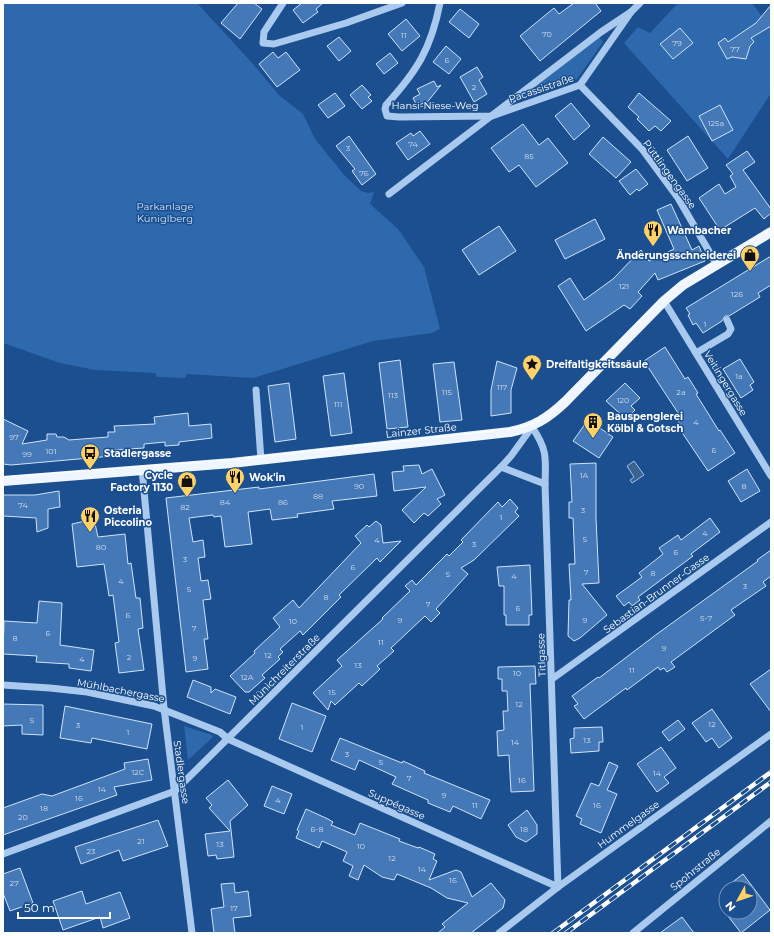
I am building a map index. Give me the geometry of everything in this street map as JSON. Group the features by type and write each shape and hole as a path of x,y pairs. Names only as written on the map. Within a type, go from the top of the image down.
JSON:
{"main road":[{"name":"Lainzer Straße","path":"3,481 261,460 510,432 532,427 549,417 566,402 664,301 683,285 771,232"}],"street":[{"path":"283,3 264,32 263,43 274,44 346,23 402,3"},
{"name":"Hansi-Niese-Weg","path":"440,3 430,43 421,62 386,105 385,113 387,116 398,117 492,116"},
{"name":"Pacassistraße","path":"389,194 640,3"},
{"name":"Pacassistraße","path":"492,116 580,85 630,12"},
{"name":"Püttlingengasse","path":"580,85 642,149 678,198 717,265"},
{"name":"Veitingergasse","path":"664,301 771,476"},
{"path":"696,353 728,334 731,329 727,320"},
{"path":"256,390 261,460"},
{"name":"Münichreiterstraße","path":"3,854 175,791 501,467 532,427"},
{"name":"Titlgasse","path":"532,427 542,442 546,457 545,484 558,887"},
{"path":"501,467 545,484"},
{"name":"Stadlergasse","path":"142,469 164,708 192,933"},
{"name":"Sebastian-Brunner-Gasse","path":"552,679 771,522"},
{"name":"Mühlbachergasse","path":"3,685 87,692 164,708 220,732 228,739"},
{"name":"Hummelgasse","path":"499,933 558,887 771,734"},
{"name":"Suppégasse","path":"228,739 558,887"},
{"name":"Spohrstraße","path":"633,933 771,821"}],"green space":[{"name":"Parkanlage Küniglberg","path":"3,3 197,3 280,96 303,114 315,139 345,176 361,191 368,193 374,192 370,204 398,229 424,267 440,329 432,333 373,341 253,378 187,374 185,378 157,377 155,373 95,370 60,363 3,343"},
{"path":"678,3 752,3 771,29 771,93 728,159 624,43 638,27 650,33"},
{"path":"600,38 603,42 577,79 539,91 537,90 535,86"},
{"path":"184,726 212,735 213,737 188,760"}],"shaded area":[{"path":"634,461 644,475 632,483 630,480 634,477 627,466"}],"building":[{"path":"238,3 254,3 262,9 240,39 221,23"},
{"path":"302,3 323,3 316,9 318,12 303,23 293,10"},
{"path":"574,3 595,3 601,11 540,61 520,36 554,8 559,14"},
{"path":"771,5 771,26 751,38 754,42 750,46 746,59 732,57 727,59 718,43 725,38 728,42 756,23"},
{"path":"460,9 479,24 469,38 449,22"},
{"path":"406,19 420,36 402,51 388,34"},
{"path":"680,28 693,43 673,59 660,44"},
{"path":"339,37 351,51 339,61 327,46"},
{"path":"446,46 461,59 449,74 433,62"},
{"path":"273,52 278,58 286,52 300,70 277,87 259,64"},
{"path":"390,53 398,63 384,74 376,64"},
{"path":"477,67 483,77 479,80 487,94 474,102 460,77"},
{"path":"434,81 437,87 441,85 425,105 424,103 417,106 413,98 420,94 417,89"},
{"path":"362,85 371,95 368,97 372,101 362,109 350,95"},
{"path":"335,93 345,106 328,118 318,105"},
{"path":"639,93 671,121 661,131 655,126 649,131 637,119 639,117 628,107"},
{"path":"571,103 590,126 574,140 555,116"},
{"path":"720,105 733,130 712,141 699,116"},
{"path":"523,124 539,145 548,138 568,163 536,187 519,165 509,172 491,148"},
{"path":"420,131 430,144 408,160 396,143 411,133 413,136"},
{"path":"349,136 376,174 362,185 352,171 355,169 336,146"},
{"path":"688,136 708,168 687,181 667,150"},
{"path":"603,137 631,162 616,178 589,154"},
{"path":"747,151 755,162 743,170 771,209 771,213 764,219 755,208 720,230 699,198 719,184 725,194 736,187 730,176 733,174 726,165"},
{"path":"636,169 648,184 639,191 637,189 630,195 619,181"},
{"path":"671,204 692,250 699,246 705,261 658,280 655,273 638,292 642,296 630,309 624,305 586,331 558,286 570,278 584,300 613,279 641,250 649,261 674,249 657,210"},
{"path":"595,219 605,239 565,259 555,240"},
{"path":"499,226 516,251 479,275 462,250"},
{"path":"771,256 771,285 758,293 760,297 729,316 725,316 722,321 703,333 696,323 693,325 688,315 690,314 686,308"},
{"path":"665,347 685,379 688,377 698,393 696,394 719,431 720,430 735,453 708,471 679,428 682,427 676,418 680,416 644,361"},
{"path":"740,359 754,382 750,385 753,390 741,398 723,369"},
{"path":"400,360 408,427 387,429 379,363"},
{"path":"497,361 517,368 511,390 511,413 491,416 491,390"},
{"path":"454,362 462,420 440,422 433,364"},
{"path":"344,373 352,433 331,436 323,376"},
{"path":"289,383 296,439 275,442 268,386"},
{"path":"625,383 640,398 631,406 635,410 626,419 606,401"},
{"path":"188,413 189,426 211,424 212,438 179,442 179,445 165,446 165,442 144,444 144,448 114,450 112,456 11,465 3,464 3,419 28,431 22,444 47,440 47,434 56,434 57,437 64,437 69,440 108,437 108,432 115,432 114,426 155,424 154,417"},
{"name":"Bauspenglerei Kölbl & Gotsch","path":"588,420 613,437 599,458 573,441"},
{"path":"596,463 596,518 599,583 582,584 607,615 580,638 574,641 568,636 569,600 571,600 569,564 575,564 573,518 569,518 569,502 572,502 570,464"},
{"path":"419,465 422,474 432,469 445,495 437,499 441,504 428,516 424,513 414,523 402,510 426,487 394,491 392,472 404,471 403,466"},
{"path":"747,469 760,491 741,502 728,481"},
{"path":"374,474 377,496 332,501 334,509 297,514 298,517 272,520 270,509 248,512 252,544 225,547 221,516 214,517 213,515 189,518 193,542 203,540 205,557 198,558 201,581 208,580 211,599 203,600 208,639 204,639 208,669 186,672 166,498 259,487 259,489"},
{"path":"59,491 60,507 48,509 48,528 37,532 36,518 3,516 3,495 35,495"},
{"path":"510,499 518,508 515,512 519,516 474,560 461,568 468,574 436,609 440,613 431,622 425,616 391,648 394,651 377,666 380,669 362,686 359,683 335,705 331,701 328,710 313,693 342,666 337,660 383,619 382,618 410,591 405,586 412,580 416,585 447,554 449,556 463,542 461,540 498,502 502,507"},
{"path":"710,518 720,532 691,554 693,556 638,597 640,600 632,606 629,602 624,606 616,596 642,577 639,573 663,554 659,548 678,535 681,540"},
{"path":"94,519 98,537 125,534 128,564 131,563 136,598 140,598 143,628 138,629 144,670 119,673 115,643 119,642 113,595 109,596 104,564 77,567 72,524"},
{"path":"376,521 381,525 383,543 401,541 380,562 377,558 339,595 341,597 303,635 300,631 280,649 283,652 278,657 280,659 262,675 265,678 249,692 245,692 230,676 280,627 273,618 293,600 299,608 361,543 355,536 367,525 369,527"},
{"path":"771,550 771,576 763,582 766,586 731,610 735,615 671,662 675,667 667,672 664,668 660,670 658,667 627,690 626,688 584,719 574,706 578,704 572,696 598,677 599,678"},
{"path":"530,565 532,615 529,615 529,625 506,625 506,615 504,615 504,586 499,586 497,567"},
{"path":"39,601 62,603 60,645 94,650 91,671 69,668 69,664 36,662 37,656 3,654 4,621 37,623"},
{"path":"535,666 536,684 530,684 534,791 511,792 509,755 498,756 497,731 504,730 503,711 508,711 507,691 502,691 502,679 498,679 498,667"},
{"path":"771,669 771,712 750,684"},
{"path":"193,680 211,687 211,693 215,689 236,697 230,714 187,697"},
{"path":"292,703 326,716 312,752 279,739"},
{"path":"3,704 43,705 43,735 22,734 22,725 3,726"},
{"path":"65,706 152,724 147,749 92,738 91,743 60,738"},
{"path":"712,709 732,738 719,748 712,738 706,742 692,723"},
{"path":"678,720 685,729 669,741 662,732"},
{"path":"602,727 603,742 599,742 599,751 571,753 570,739 574,738 574,728"},
{"path":"340,738 402,763 403,761 425,771 424,773 490,800 481,819 453,806 450,812 428,803 428,800 392,784 396,777 359,760 355,770 331,760"},
{"path":"661,747 676,768 664,777 669,783 657,792 637,764"},
{"path":"148,759 152,780 114,787 117,795 3,835 3,808 42,794 52,796 125,769 124,763"},
{"path":"609,762 618,766 607,790 617,794 601,833 580,824 582,819 576,816 591,783 599,786"},
{"path":"228,780 248,805 230,821 234,857 217,859 216,855 208,856 205,834 230,831 209,808 212,805 206,798"},
{"path":"272,786 292,794 284,814 264,806"},
{"path":"306,809 333,822 331,825 355,835 360,823 400,839 399,841 435,854 433,859 437,861 429,880 456,870 461,872 472,897 491,883 505,900 503,908 471,933 438,933 445,927 442,924 468,903 447,898 431,888 397,874 394,880 382,877 364,865 358,880 349,876 353,866 343,861 347,852 322,841 319,848 296,838 299,831 297,830"},
{"path":"527,810 537,825 537,834 526,842 516,837 508,825"},
{"path":"158,820 168,846 123,861 119,850 81,864 75,847"},
{"path":"20,868 33,903 10,911 3,893 3,874"},
{"path":"743,874 748,880 735,880"},
{"path":"234,883 235,893 248,891 251,916 233,918 235,933 214,933 211,909 224,907 221,884"},
{"path":"82,891 86,904 120,892 130,918 103,928 100,917 63,930 53,901"},
{"path":"758,894 770,910 758,920"},
{"path":"682,917 694,933 660,933"},
{"path":"731,920 757,920 741,933"}],"tram line":[{"path":"3,477 230,460 510,429 532,424 548,415 563,401 659,301 685,281 771,229"},
{"path":"699,280 759,243"}],"railway":[{"path":"553,933 771,772"},
{"path":"566,933 771,782"}],"place":[{"name":"Wambacher","path":"653,247"},
{"name":"Änderungsschneiderei","path":"750,272"},
{"name":"Dreifaltigkeitssäule","path":"532,381"},
{"name":"Bauspenglerei Kölbl & Gotsch","path":"593,439"},
{"name":"Stadlergasse","path":"90,470"},
{"name":"Wok'in","path":"235,494"},
{"name":"Cycle Factory 1130","path":"187,498"},
{"name":"Osteria Piccolino","path":"90,533"}]}
